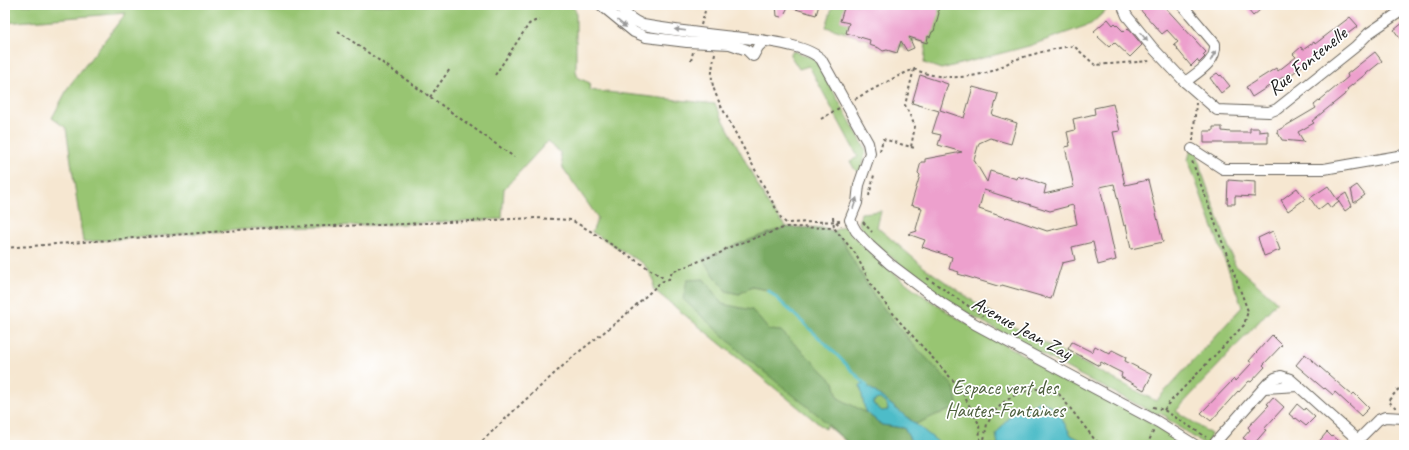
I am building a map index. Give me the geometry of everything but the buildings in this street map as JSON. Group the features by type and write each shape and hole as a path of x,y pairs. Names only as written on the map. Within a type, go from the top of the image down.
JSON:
{"street":[{"path":"601,5 634,32 646,37 687,42 730,44 747,50 753,56 758,47 764,41"},
{"path":"619,5 623,12 632,20 643,25 764,41 802,49 816,54 821,59 847,104"},
{"name":"Rue Fontenelle","path":"1125,5 1124,9 1127,16 1169,64 1185,82 1217,110 1269,112 1277,110 1355,47 1369,33 1404,9"},
{"path":"1182,5 1215,44 1216,52 1212,60 1185,82"},
{"name":"Avenue Jean Zay","path":"847,104 868,143 870,153 859,185 856,203 850,220 856,231 870,246 890,264 943,304 1036,357 1158,422 1195,445"},
{"path":"1192,150 1223,169 1324,169 1404,155"},
{"path":"1215,443 1264,388 1298,386 1359,442 1378,420 1401,414"}],"path":[{"path":"496,75 529,24 540,20"},
{"path":"338,31 514,157"},
{"path":"717,43 711,78 713,89 780,218 786,223 834,222"},
{"path":"821,119 894,78 914,69 928,74 941,76 974,75 993,70 1014,60 1060,47 1074,46 1095,65 1151,61 1169,64"},
{"path":"430,96 450,69"},
{"path":"911,147 915,126 905,105 914,69"},
{"path":"1164,410 1244,325 1248,310 1191,158 1196,98 1199,95"},
{"path":"880,154 883,140 915,148"},
{"path":"868,196 876,168"},
{"path":"833,217 834,228 855,252 872,286 900,321 960,388 970,405 980,429 980,439 983,444"},
{"path":"5,248 277,227 382,225 535,218 571,220 665,279"},
{"path":"861,219 875,235"},
{"path":"478,445 575,355 622,318 660,282 669,278 675,270 722,252 727,248 786,226 834,228"},
{"path":"922,275 986,318"},
{"path":"1401,414 1388,401 1404,384"},
{"path":"983,444 987,424 1004,402 1018,393 1047,389 1059,394 1095,440 1103,445"},
{"path":"1152,407 1164,410 1215,443"},
{"path":"980,429 985,431"}],"green space":[{"name":"Espace vert des Hautes-Fontaines","path":"5,5 571,5 576,11 576,71 578,78 590,83 589,90 715,104 768,204 786,227 727,248 722,252 703,259 726,291 739,294 752,287 768,290 829,347 939,414 957,408 910,341 876,299 843,241 833,231 844,226 876,258 910,286 946,311 1022,354 1158,426 1186,445 850,445 827,425 825,429 653,289 654,280 644,264 592,232 598,218 563,168 560,152 547,142 504,189 502,219 382,225 277,227 83,242 66,128 52,118 69,86 126,13 5,23"},
{"path":"833,5 1112,5 1091,24 1029,46 941,69 924,63 926,43 914,39 912,44 914,48 907,51 905,48 900,46 897,53 887,50 883,51 880,48 869,45 870,40 826,27"},
{"path":"793,51 815,59 859,137 866,150 861,172 855,170 850,161 858,157 809,66 799,69 790,55"},
{"path":"1196,146 1201,170 1235,265 1277,302 1176,411 1211,434 1205,445 1167,419 1167,417 1159,413 1156,414 1080,375 959,308 926,286 871,240 861,228 859,223 861,213 881,211 877,227 925,268 1001,320 1156,401 1242,307 1188,160 1191,149"},
{"path":"786,227 825,228 838,235 843,241 876,299 910,341 954,387 958,408 938,414 916,424 865,384 829,347 768,290 752,287 739,294 726,291 702,259 722,252 727,248"},
{"path":"704,279 722,304 752,310 769,330 781,331 834,382 838,398 867,413 882,425 904,428 913,445 850,445 818,415 747,358 683,299 687,280"}],"water":[{"path":"865,384 942,445 913,445 904,428 882,425 867,413 864,406 860,385","holes":["880,399 887,405 888,410 882,411 873,404 875,400"]},
{"path":"1041,401 1057,410 1071,435 1090,445 998,445 996,434 1016,409 1027,408"}],"waterway":[{"path":"768,290 829,347 867,386"}]}
